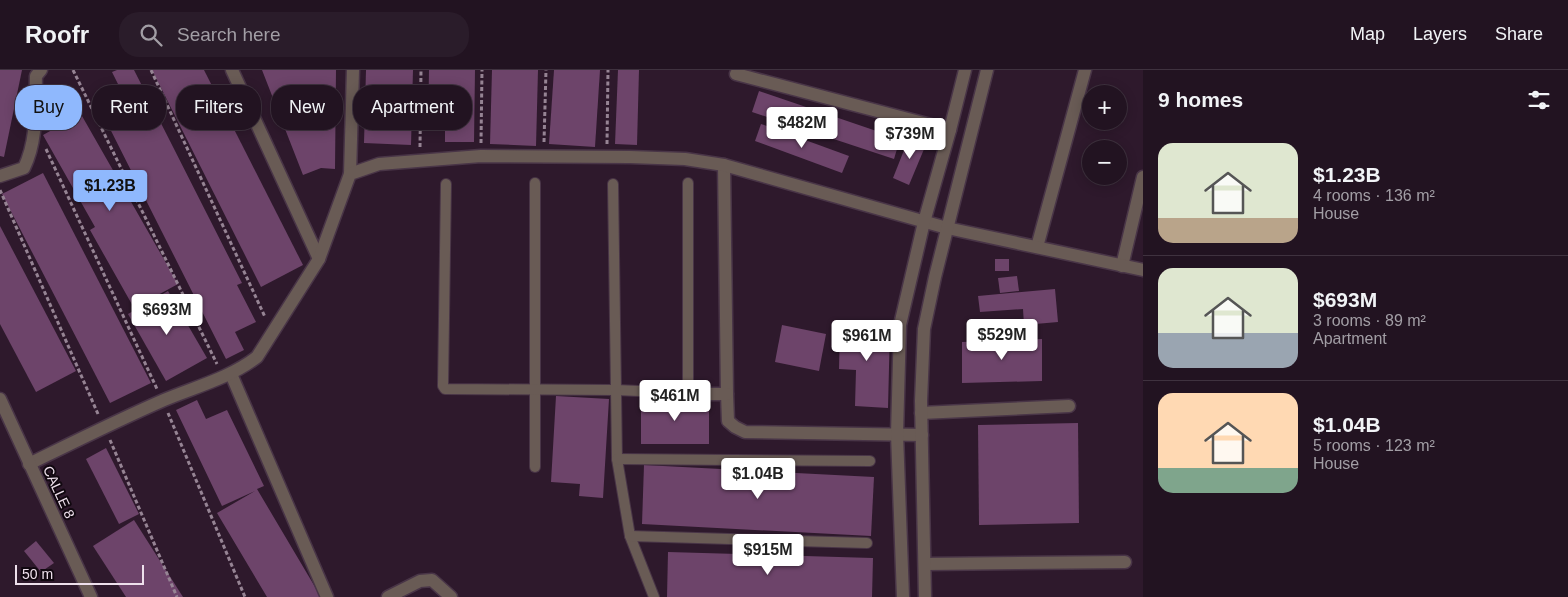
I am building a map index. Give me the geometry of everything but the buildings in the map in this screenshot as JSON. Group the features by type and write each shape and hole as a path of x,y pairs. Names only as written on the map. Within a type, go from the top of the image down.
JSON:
{"street":[{"path":"36,85 36,76 41,70"},
{"path":"232,70 319,260"},
{"path":"29,464 104,427 227,375 245,366 257,357 319,260 350,174 353,70"},
{"path":"903,597 897,434 900,325 924,222 950,130 964,70"},
{"path":"925,597 922,435 924,329 987,70"},
{"path":"1037,247 1085,70"},
{"path":"736,74 950,130"},
{"path":"0,176 24,168 31,153 34,130"},
{"path":"350,174 379,164 481,156 685,159 724,166 948,228 1143,270"},
{"path":"724,166 726,394 728,421 745,432 922,435"},
{"path":"1122,266 1143,177"},
{"path":"227,375 327,597"},
{"path":"709,394 726,394"},
{"name":"CALLE 8","path":"0,399 91,597"},
{"path":"922,413 1069,406"},
{"path":"925,564 1125,562"},
{"path":"388,597 420,581 432,580 451,597"}],"lane":[{"path":"535,183 535,467"},
{"path":"688,183 688,393"},
{"path":"446,184 443,386 445,389 616,390 709,394"},
{"path":"613,184 617,460 630,536 654,597"},
{"path":"617,460 870,461"},
{"path":"630,536 867,543"}],"path":[{"path":"73,70 227,375"},
{"path":"150,70 273,333"},
{"path":"420,160 421,70"},
{"path":"481,156 482,70"},
{"path":"544,156 546,70"},
{"path":"607,157 608,70"},
{"path":"37,130 163,401 245,597"},
{"path":"0,190 177,597"}]}
